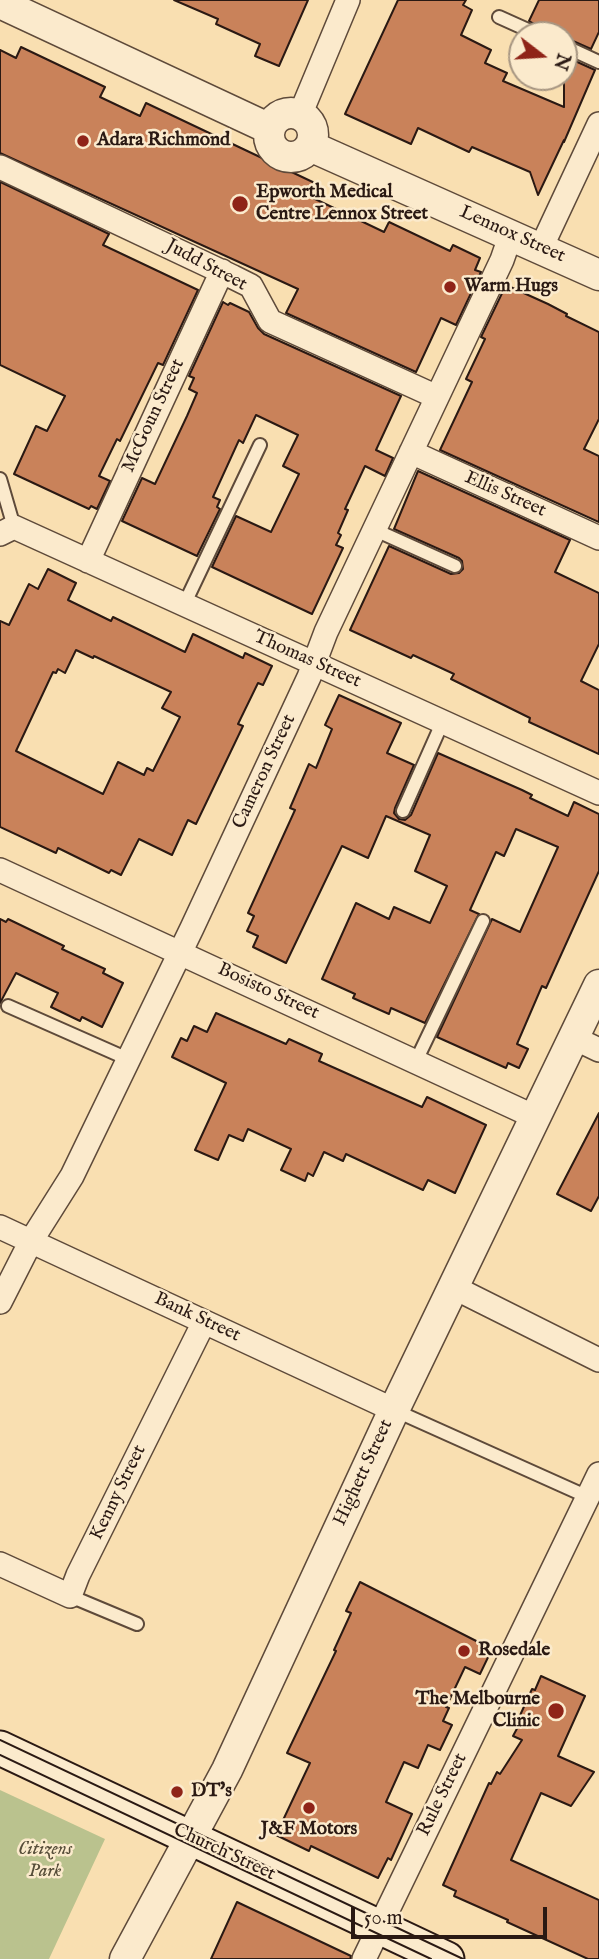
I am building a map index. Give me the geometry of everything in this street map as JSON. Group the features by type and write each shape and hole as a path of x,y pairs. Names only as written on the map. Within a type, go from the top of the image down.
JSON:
{"main road":[{"name":"Church Street","path":"0,1748 447,1959"}],"street":[{"path":"300,115 348,0"},
{"path":"0,2 270,129"},
{"path":"282,115 300,115 310,125 310,146 299,155 285,156 273,149 270,129 282,115"},
{"path":"541,248 599,124"},
{"name":"Lennox Street","path":"310,146 599,275"},
{"name":"Judd Street","path":"0,167 251,286 270,321 437,397"},
{"name":"Cameron Street","path":"0,1302 31,1241 72,1176 181,952 309,677 313,662 373,529 502,260 511,234"},
{"name":"McGoun Street","path":"88,561 222,271"},
{"name":"Ellis Street","path":"411,452 599,538"},
{"name":"Thomas Street","path":"7,531 88,561 599,793"},
{"name":"Bosisto Street","path":"0,870 535,1117"},
{"name":"Highett Street","path":"125,1959 233,1758 394,1410 535,1117 587,1044 599,985"},
{"name":"Bank Street","path":"0,1227 394,1410"},
{"path":"453,1287 599,1360"},
{"name":"Kenny Street","path":"70,1596 78,1574 204,1322"},
{"name":"Rule Street","path":"364,1959 599,1474"},
{"path":"0,1564 70,1596"}],"lane":[{"path":"499,17 508,21"},
{"path":"578,52 599,62"},
{"path":"184,605 260,444"},
{"path":"0,480 7,531"},
{"path":"373,529 455,566"},
{"path":"403,811 443,721"},
{"path":"416,1061 483,921"},
{"path":"8,1006 128,1059"},
{"path":"394,1410 588,1497"},
{"path":"70,1596 137,1624"}],"green space":[{"name":"Citizens Park","path":"0,1790 105,1839 49,1959 0,1959"}],"building":[{"path":"174,0 308,0 279,66 255,56 260,44 216,24 218,19"},
{"path":"398,0 466,0 463,5 472,10 461,35 491,50 485,63 507,73 503,81 508,83 508,91 526,91 564,107 564,91 578,91 578,62 595,70 538,195 530,172 472,147 469,152 418,128 411,144 345,114"},
{"path":"539,0 599,0 599,32 591,49 578,43 578,21 529,21"},
{"path":"21,47 105,87 100,97 140,116 146,103 319,185 313,198 384,232 389,222 450,251 453,245 480,258 475,270 481,272 456,325 441,318 416,372 286,313 298,289 0,153 0,50 16,58"},
{"path":"0,182 109,234 103,245 198,290 163,365 158,363 120,441 117,439 99,476 110,481 97,509 91,506 89,509 14,474 36,426 47,431 65,396 0,365"},
{"path":"506,285 599,332 599,419 584,449 599,456 599,522 440,450 472,382 466,379 485,339 481,337"},
{"path":"223,302 249,312 264,334 401,396 376,450 393,458 385,476 365,466 345,509 348,510 338,533 341,535 336,545 343,548 312,614 212,567 236,516 271,532 299,474 283,466 298,435 256,415 243,443 239,440 213,497 220,500 217,507 220,509 197,556 122,521 142,478 155,484 187,416 197,393 189,389 194,378 189,376"},
{"path":"418,471 570,540 555,572 599,593 599,644 581,681 599,690 599,754 529,722 530,718 451,679 454,674 350,630 389,546 451,574 459,573 463,569 459,558 394,529"},
{"path":"48,569 76,583 68,600 111,621 113,617 185,652 193,634 243,658 245,653 272,666 263,685 258,683 238,724 243,726 196,824 188,820 172,855 139,839 121,875 111,870 109,873 58,848 56,853 0,827 0,621 9,625 29,584 38,589","holes":["76,650 93,658 94,656 171,692 162,708 180,717 153,771 147,768 144,775 118,762 103,794 16,751 53,672 56,673 58,669 65,673"]},
{"path":"339,695 401,723 387,753 414,765 395,808 394,813 399,819 405,820 411,815 438,753 522,790 532,795 530,798 568,816 574,802 599,814 599,871 546,988 542,986 517,1044 528,1049 519,1068 508,1063 506,1068 437,1037 492,919 520,932 558,847 516,829 504,856 496,852 470,910 479,914 425,1023 391,1008 389,1014 353,998 355,994 322,979 356,903 389,919 394,907 430,923 447,886 415,871 430,835 386,816 368,858 342,846 286,963 253,947 258,936 247,931 254,916 248,913 295,810 290,808 309,764 316,768 332,729 325,725"},
{"path":"0,919 6,922 8,919 64,946 62,949 105,969 103,973 123,983 102,1027 82,1017 80,1021 51,1007 58,993 16,973 0,1003"},
{"path":"216,1013 286,1044 289,1039 322,1054 319,1061 422,1107 427,1097 486,1125 455,1193 428,1180 423,1190 346,1154 343,1161 324,1152 313,1176 308,1173 305,1181 281,1170 291,1149 248,1129 243,1141 229,1135 218,1160 195,1150 226,1083 172,1057 181,1038 187,1041 194,1026 207,1032"},
{"path":"599,1113 599,1196 591,1211 557,1194"},
{"path":"360,1582 492,1649 480,1674 465,1667 446,1707 449,1708 443,1721 452,1725 440,1750 428,1745 418,1768 404,1762 386,1802 412,1814 391,1860 388,1858 378,1878 311,1846 309,1851 276,1835 310,1763 287,1753 336,1651 334,1650 351,1613 346,1611"},
{"path":"541,1676 585,1696 558,1756 594,1772 571,1806 541,1793 511,1860 599,1900 599,1959 588,1959 507,1922 508,1920 454,1896 456,1891 443,1885 489,1783 491,1784 497,1772 500,1774 522,1740 513,1736 520,1723 517,1722"},
{"path":"237,1902 351,1956 350,1959 211,1959"}],"tram line":[{"path":"0,1740 463,1959"},
{"path":"0,1755 431,1959"}],"place":[{"name":"Adara Richmond","path":"83,141"},
{"name":"Epworth Medical Centre Lennox Street","path":"240,204"},
{"name":"Warm Hugs","path":"450,287"},
{"name":"Rosedale","path":"464,1651"},
{"name":"The Melbourne Clinic","path":"556,1711"},
{"name":"DT's","path":"177,1792"},
{"name":"J&F Motors","path":"309,1808"}]}
